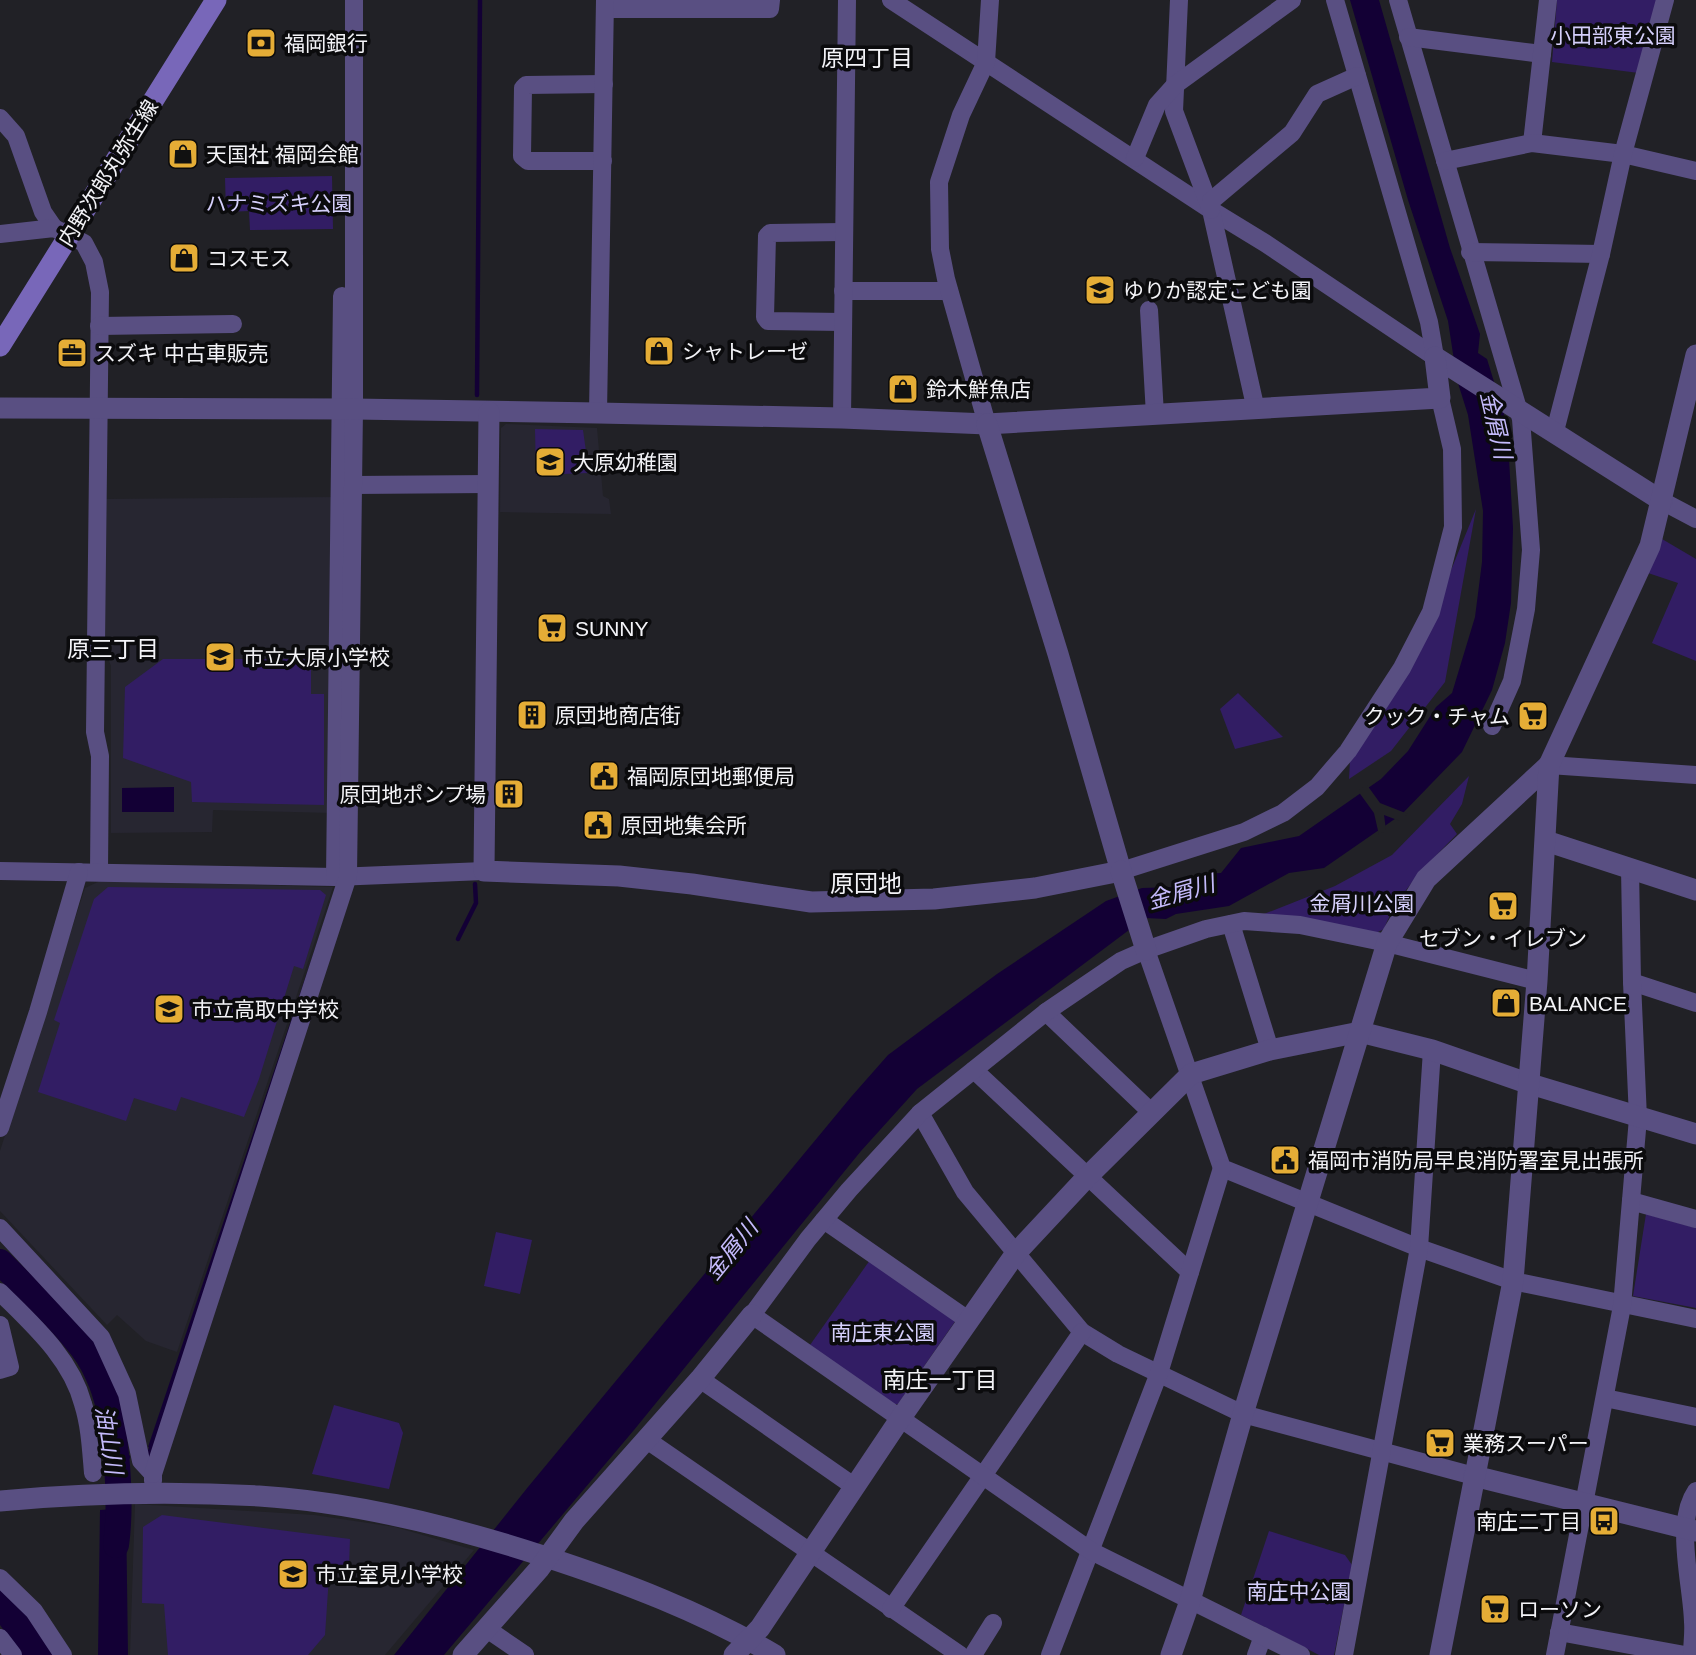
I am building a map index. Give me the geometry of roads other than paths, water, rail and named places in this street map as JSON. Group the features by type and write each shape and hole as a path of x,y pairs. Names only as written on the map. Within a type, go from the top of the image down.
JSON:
{"main road":[{"name":"内野次郎丸弥生線","path":"0,346 62,232 216,0"}],"street":[{"path":"148,1486 342,876 353,485 347,409 344,0"},
{"path":"342,876 354,0"},
{"path":"597,413 605,4 771,9 771,0"},
{"path":"842,418 847,0"},
{"path":"891,0 1288,258 1435,357 1662,501 1692,509"},
{"path":"990,0 986,62 961,115 939,182 940,249 949,291 987,424 1058,654 1123,879 1222,1168 1159,1373 1050,1655"},
{"path":"1179,0 1174,111 1211,210 1256,410"},
{"path":"1135,158 1157,105 1175,85 1293,0"},
{"path":"0,871 342,876 484,871 619,876 811,902 934,899 1123,879 1244,832 1283,813 1317,787 1348,751 1402,668 1432,612 1453,527 1452,449 1440,398 1429,322 1335,0"},
{"path":"1398,0 1470,252 1520,410 1531,550 1527,597 1512,681 1492,726"},
{"path":"1532,143 1548,0"},
{"path":"1555,431 1560,422 1623,154 1665,0"},
{"path":"1408,37 1542,54"},
{"path":"1211,210 1212,201 1292,133 1317,94 1357,76"},
{"path":"603,161 528,160 522,156 523,88 526,85 604,84"},
{"path":"0,118 16,136 43,212 62,232 83,243 94,262 100,292 96,732 100,756 99,871"},
{"path":"1445,161 1532,143 1623,154 1696,171"},
{"path":"0,234 62,232"},
{"path":"843,322 768,321 765,317 767,236 770,233 844,232"},
{"path":"1470,252 1601,254"},
{"path":"843,291 949,291"},
{"path":"1149,310 1155,415"},
{"path":"99,326 233,324"},
{"path":"1171,1655 1190,1601 1243,1414 1387,943 1426,879 1549,765 1650,546 1696,355"},
{"path":"0,408 597,413 987,424 1440,398"},
{"path":"484,871 489,412"},
{"path":"353,485 488,484"},
{"path":"1549,765 1696,775"},
{"path":"1440,1655 1513,1281 1537,981 1549,765"},
{"path":"1546,841 1696,890"},
{"path":"1555,1655 1622,1306 1638,1118 1630,868"},
{"path":"0,1128 38,1012 79,872"},
{"path":"463,1655 575,1521 700,1379 824,1220 920,1114 1046,1012 1121,961 1206,929 1244,921 1300,925 1387,943 1537,981"},
{"path":"1231,923 1270,1050"},
{"path":"1632,982 1696,1003"},
{"path":"1046,1012 1152,1112"},
{"path":"741,1647 760,1628 900,1419 1016,1253 1087,1177 1191,1074 1270,1050 1360,1032 1432,1050 1527,1083 1696,1134"},
{"path":"1344,1655 1419,1248 1432,1050"},
{"path":"974,1070 1190,1272"},
{"path":"920,1114 965,1192 1082,1332 1118,1353 1243,1414 1474,1476 1691,1530"},
{"path":"1222,1168 1419,1248 1513,1281 1696,1320"},
{"path":"1631,1201 1696,1219"},
{"path":"824,1220 968,1320"},
{"path":"0,1228 101,1337 127,1394 148,1486"},
{"path":"0,1292 41,1335 72,1376 83,1402 94,1483"},
{"path":"752,1315 1091,1551 1301,1655"},
{"path":"0,1325 10,1367 0,1370"},
{"path":"891,1609 1082,1332"},
{"path":"700,1379 855,1487"},
{"path":"1605,1398 1696,1417"},
{"path":"647,1440 960,1655"},
{"path":"0,1501 94,1483 261,1496 384,1513 485,1537 655,1595 741,1647 775,1655"},
{"path":"1692,1655 1693,1623 1686,1558 1691,1530 1690,1499 1696,1491"},
{"path":"0,1578 34,1611 63,1655"},
{"path":"973,1655 993,1623"},
{"path":"487,1629 525,1655"},
{"path":"1559,1632 1685,1655"},
{"path":"1256,1655 1263,1636"},
{"path":"0,1638 13,1655"}],"water":[{"name":"金屑川","path":"1350,0 1379,0 1450,248 1480,334 1478,353 1487,359 1507,424 1513,528 1511,603 1505,643 1492,690 1462,752 1402,814 1324,868 1289,873 1229,906 1176,914 1166,919 1145,918 917,1089 861,1151 634,1430 444,1655 394,1655 528,1487 888,1055 997,974 1106,901 1142,888 1175,887 1197,874 1221,873 1241,848 1299,836 1381,779 1408,751 1436,707 1452,693 1475,617 1482,562 1483,511 1468,415 1457,380 1448,321 1408,200"},
{"path":"174,787 174,812 122,812 122,788"},
{"path":"335,889 156,1447 148,1447"},
{"path":"126,1508 128,1655 98,1655 100,1510"},
{"path":"0,1586 10,1594 54,1655 21,1655 0,1625"}],"waterway":[{"path":"477,395 480,0"},
{"path":"458,939 476,903 475,884"},
{"name":"油山川","path":"0,1262 66,1329 85,1352 98,1375 114,1435 118,1483 116,1545"},
{"path":"149,1455 153,1442"},
{"path":"115,1458 128,1457"}],"place":[{"name":"福岡銀行","path":"261,43"},
{"name":"天国社 福岡会館","path":"183,154"},
{"name":"コスモス","path":"184,258"},
{"name":"ゆりか認定こども園","path":"1100,290"},
{"name":"シャトレーゼ","path":"659,351"},
{"name":"スズキ 中古車販売","path":"72,353"},
{"name":"鈴木鮮魚店","path":"903,389"},
{"name":"大原幼稚園","path":"550,462"},
{"name":"SUNNY","path":"552,628"},
{"name":"市立大原小学校","path":"220,657"},
{"name":"原団地商店街","path":"532,715"},
{"name":"クック・チャム","path":"1533,716"},
{"name":"福岡原団地郵便局","path":"604,776"},
{"name":"原団地ポンプ場","path":"509,794"},
{"name":"原団地集会所","path":"598,825"},
{"name":"セブン・イレブン","path":"1503,906"},
{"name":"BALANCE","path":"1506,1003"},
{"name":"市立高取中学校","path":"169,1009"},
{"name":"福岡市消防局早良消防署室見出張所","path":"1285,1160"},
{"name":"業務スーパー","path":"1440,1443"},
{"name":"南庄二丁目","path":"1604,1521"},
{"name":"市立室見小学校","path":"293,1574"},
{"name":"ローソン","path":"1495,1609"}],"district":[{"name":"原四丁目","path":"867,58"},
{"name":"原三丁目","path":"113,649"},
{"name":"原団地","path":"866,883"},
{"name":"南庄一丁目","path":"940,1380"}],"park label":[{"name":"小田部東公園","path":"1613,35"},
{"name":"ハナミズキ公園","path":"279,203"},
{"name":"金屑川公園","path":"1362,903"},
{"name":"南庄東公園","path":"883,1332"},
{"name":"南庄中公園","path":"1299,1591"}]}
